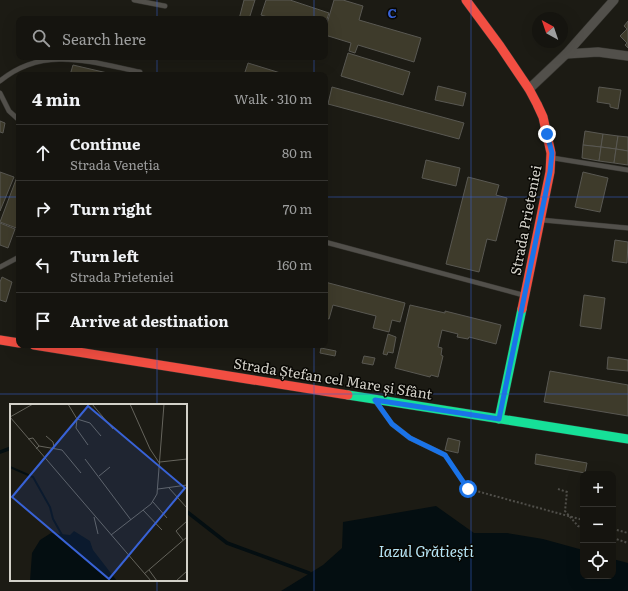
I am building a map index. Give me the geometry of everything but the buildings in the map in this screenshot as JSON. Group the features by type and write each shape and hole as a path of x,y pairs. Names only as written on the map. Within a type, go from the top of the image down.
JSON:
{"street":[{"name":"Strada Prieteniei","path":"466,0 529,89 542,117 552,153 541,220 499,419"},
{"path":"529,89 566,54 614,0"},
{"path":"566,54 598,52 628,56"},
{"path":"0,340 16,343"},
{"name":"Strada Ștefan cel Mare și Sfânt","path":"53,348 628,439"}],"lane":[{"path":"134,0 165,6"},
{"path":"0,81 22,66 48,60"},
{"path":"81,60 140,72"},
{"path":"0,93 9,111 16,117"},
{"path":"551,158 628,170"},
{"path":"541,220 628,228"},
{"path":"328,243 525,295"},
{"path":"0,267 16,259"},
{"path":"375,400 392,424 410,438 445,455"}],"path":[{"path":"445,455 468,489 580,519"},
{"path":"558,489 567,492 565,511 580,527"},
{"path":"616,529 628,533"},
{"path":"616,539 628,543"}],"water":[{"name":"Iazul Grătiești","path":"436,506 474,533 507,533 543,539 580,549 580,579 616,579 616,560 628,563 628,591 281,591 323,565 342,548 343,522"}],"waterway":[{"path":"0,452 10,448"},
{"path":"187,512 227,543 309,573"}],"traffic: fast":[{"path":"499,419 522,309"},
{"path":"348,395 628,439"}],"traffic: jam":[{"path":"466,0 529,89 543,117 551,153 550,172 522,309"},
{"path":"0,340 16,343"},
{"path":"53,348 348,395"}],"route":[{"path":"468,489 445,455 410,438 392,424 375,400 499,419 550,172 552,153 547,134"}]}
